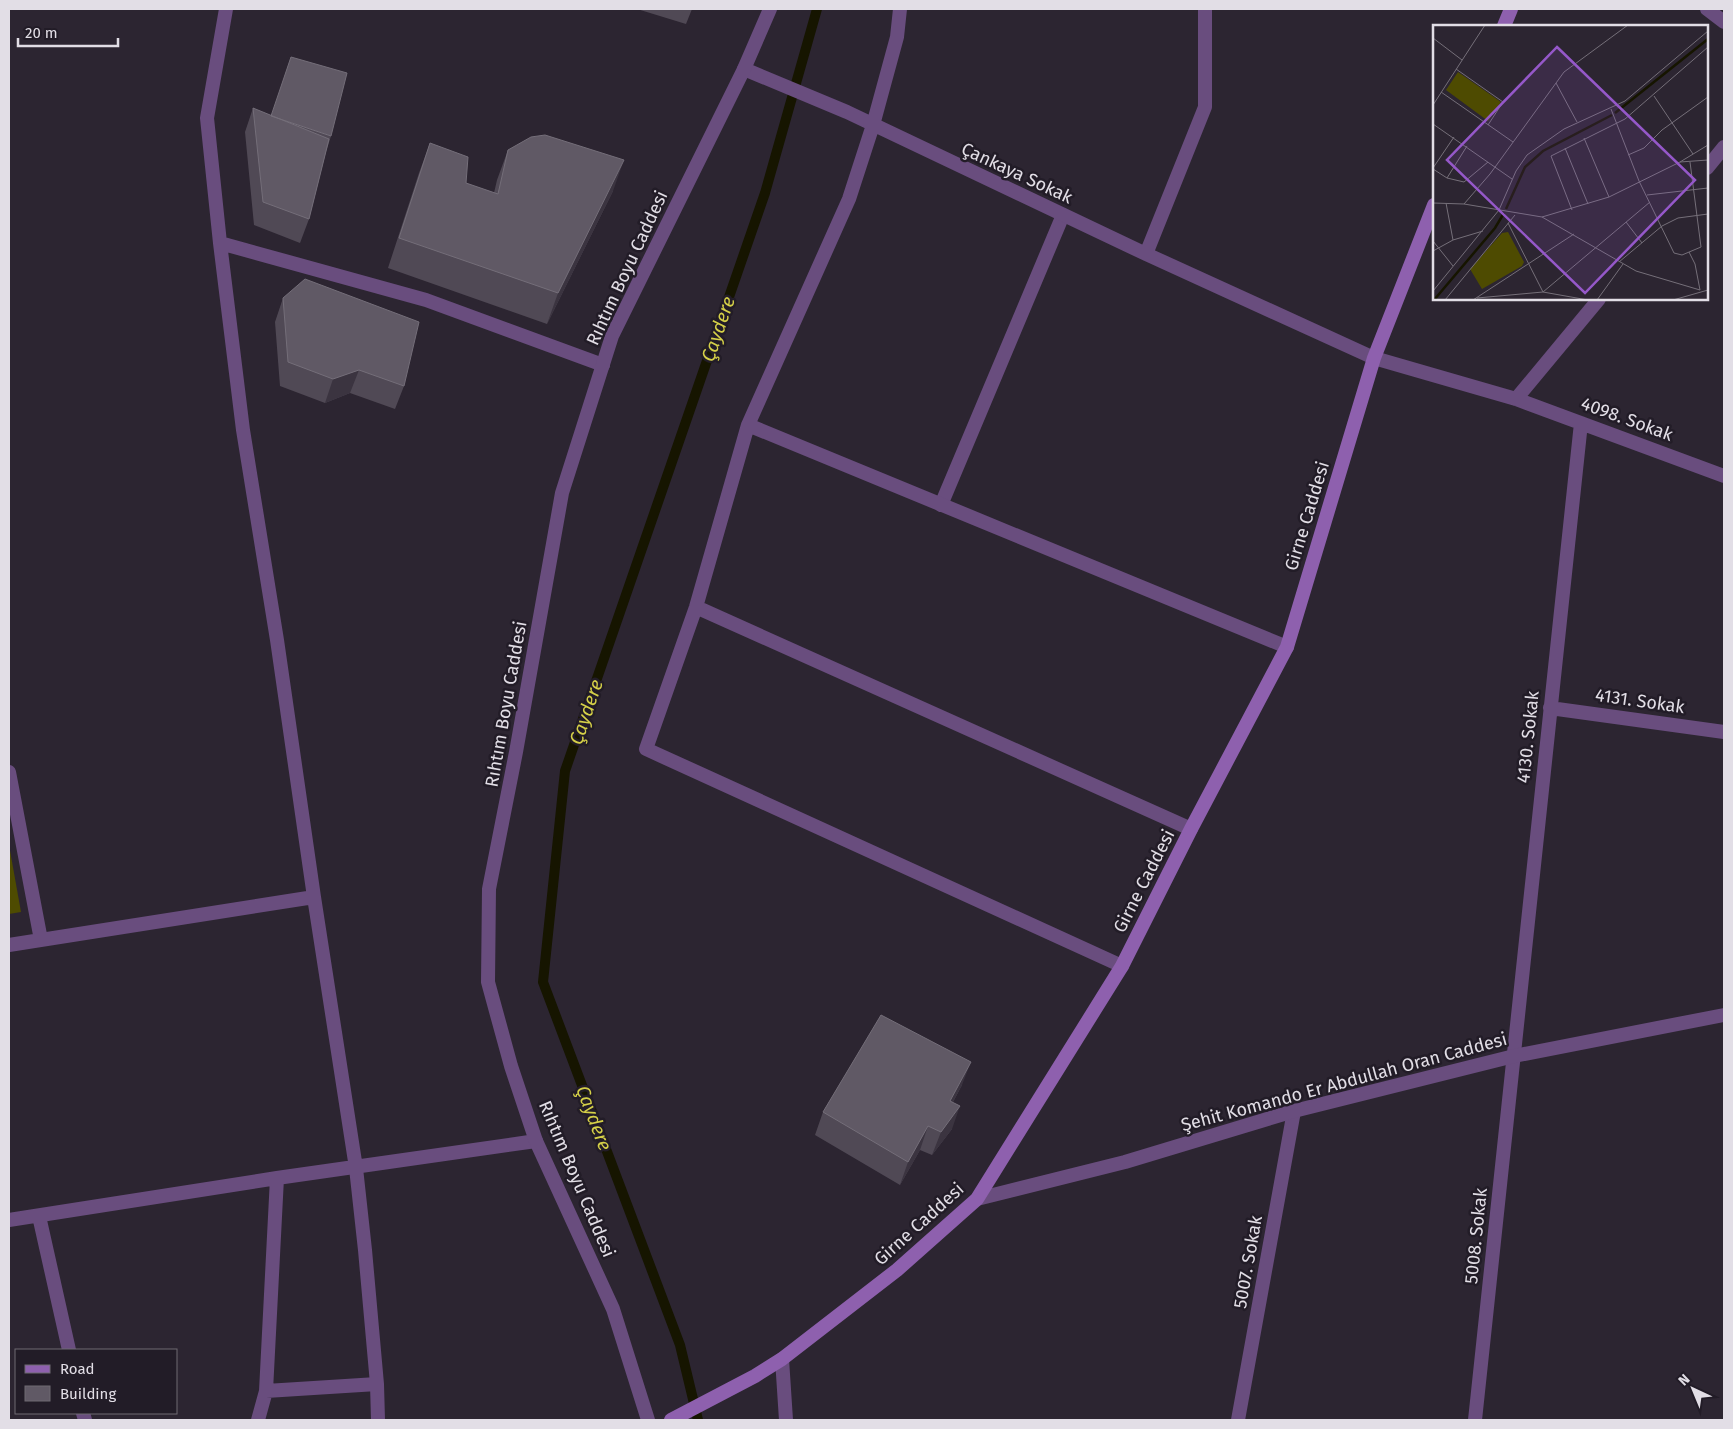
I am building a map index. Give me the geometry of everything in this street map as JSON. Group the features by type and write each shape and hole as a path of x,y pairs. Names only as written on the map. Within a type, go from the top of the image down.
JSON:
{"main road":[{"path":"1504,25 1511,9"},
{"name":"Girne Caddesi","path":"671,1420 755,1376 782,1359 897,1270 977,1199 1122,966 1191,829 1287,647 1374,358 1433,208"}],"street":[{"path":"226,9 207,118 220,242 243,430 276,632 314,897 356,1168 377,1384 378,1420"},
{"name":"Rıhtım Boyu Caddesi","path":"648,1420 613,1309 536,1141 511,1066 488,982 490,889 562,493 612,336 744,69 770,9"},
{"path":"900,9 897,37 873,125 848,199 748,425 696,607 646,749 1122,966"},
{"path":"1146,254 1205,107 1205,9"},
{"path":"1708,9 1724,22"},
{"name":"Çankaya Sokak","path":"744,69 847,112 1146,254 1374,358"},
{"path":"1708,167 1724,147"},
{"path":"942,505 1063,215"},
{"path":"220,242 426,300 603,365"},
{"path":"1516,399 1598,300"},
{"name":"4098. Sokak","path":"1374,358 1516,399 1724,476"},
{"name":"4130. Sokak","path":"1514,1056 1581,422"},
{"path":"748,425 1287,647"},
{"path":"696,607 1191,829"},
{"name":"4131. Sokak","path":"1550,708 1724,732"},
{"path":"9,772 40,940"},
{"path":"9,945 314,897"},
{"name":"Şehit Komando Er Abdullah Oran Caddesi","path":"977,1199 1126,1162 1294,1111 1514,1056 1724,1015"},
{"name":"5008. Sokak","path":"1475,1420 1514,1056"},
{"name":"5007. Sokak","path":"1238,1420 1294,1111"},
{"path":"9,1220 277,1178 536,1141"},
{"path":"258,1420 266,1391 277,1178"},
{"path":"39,1216 69,1349"},
{"path":"782,1359 786,1420"},
{"path":"266,1391 377,1384"}],"shaded area":[{"path":"9,845 21,912 9,914"}],"building":[{"path":"291,57 347,73 331,136 271,116"},
{"path":"253,108 329,139 309,219 263,202"},
{"path":"545,135 624,160 558,293 399,238 430,143 468,157 466,183 498,194 508,150 531,137"},
{"path":"305,279 419,322 404,386 359,370 333,379 288,362 283,298"},
{"path":"881,1015 971,1062 950,1101 960,1106 941,1132 928,1126 908,1162 823,1112"}],"waterway":[{"name":"Çaydere","path":"698,1420 680,1345 543,982 565,771 765,193 817,9"}]}
